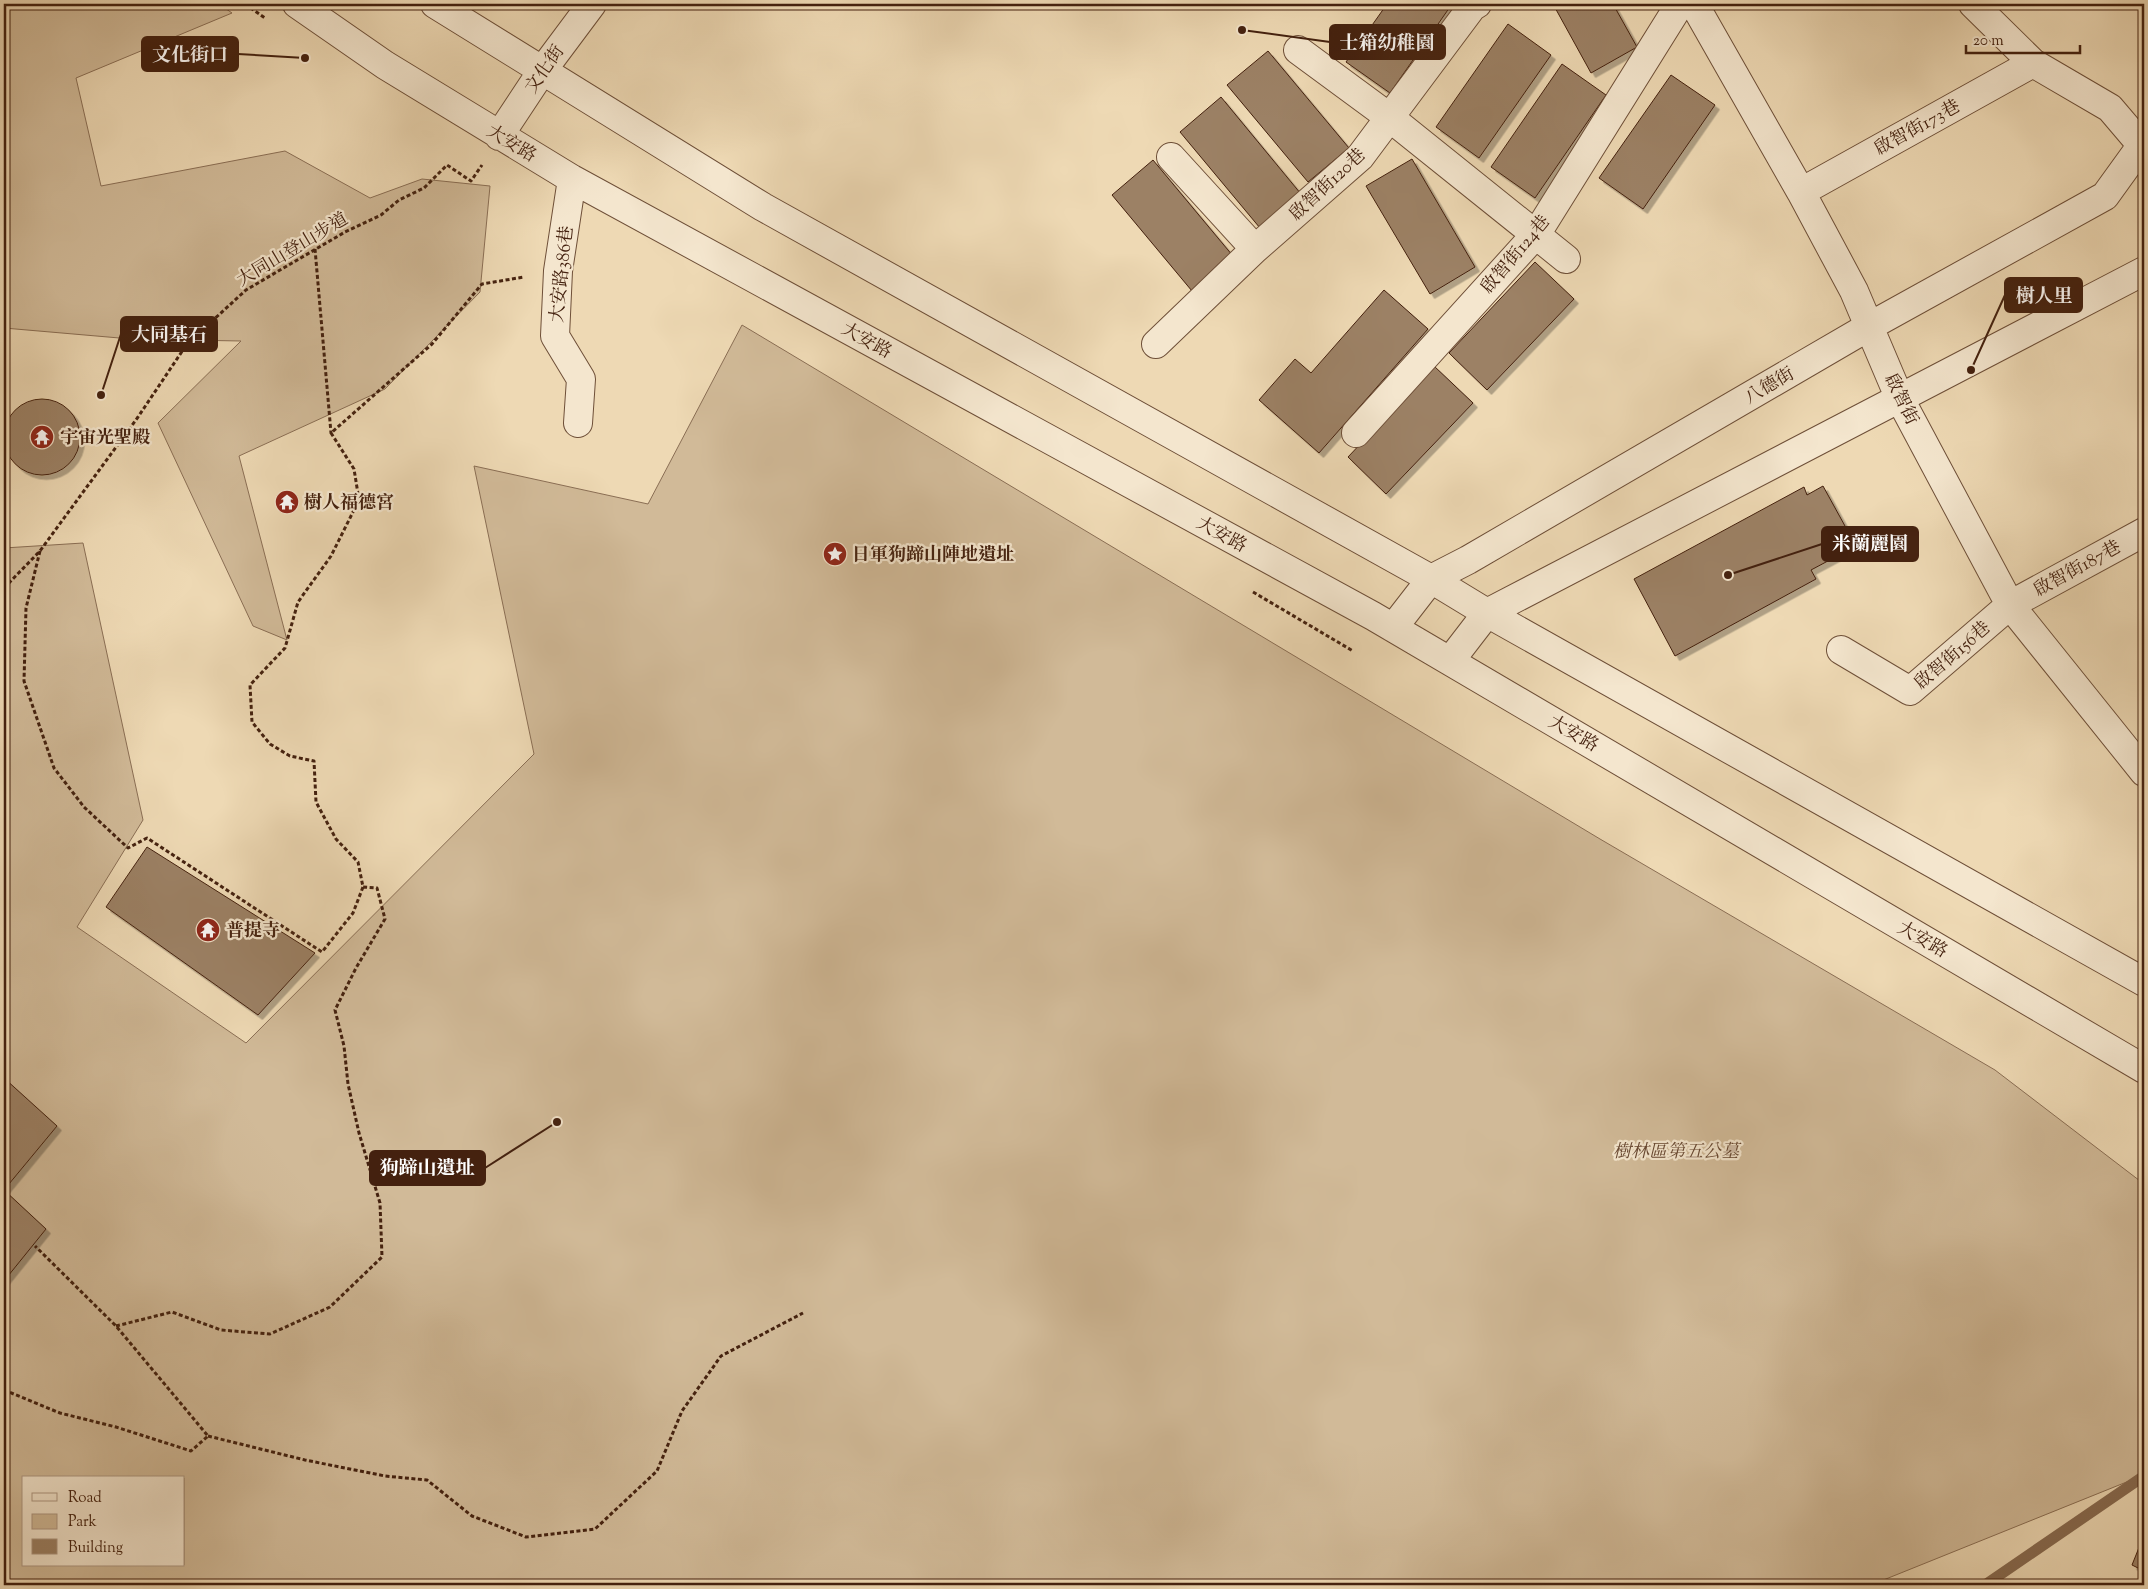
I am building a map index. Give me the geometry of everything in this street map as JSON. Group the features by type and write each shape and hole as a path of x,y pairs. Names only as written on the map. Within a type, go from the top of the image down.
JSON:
{"street":[{"name":"大安路","path":"297,4 386,66 572,179 1393,628 2144,1069"},
{"path":"435,4 763,207 1431,579 1487,613 2144,982"},
{"name":"文化街","path":"499,136 542,71 592,4"},
{"name":"啟智街120巷","path":"1156,344 1255,249 1360,157 1472,7 1477,4"},
{"name":"啟智街124巷","path":"1356,432 1537,234 1680,4"},
{"name":"啟智街","path":"1694,4 1801,192 1854,291 1899,398 2010,605 2143,768"},
{"path":"1973,4 2033,63 2110,108 2143,145"},
{"path":"1298,50 1389,117 1566,258"},
{"name":"啟智街173巷","path":"1801,192 2033,63"},
{"name":"八德街","path":"1393,628 1431,579 1468,560 1870,326 2105,196 2143,145"},
{"path":"1171,157 1255,249"},
{"name":"大安路386巷","path":"572,179 558,271 555,336 581,379 578,423"},
{"path":"1450,661 1487,613 2144,271"},
{"name":"啟智街187巷","path":"2010,605 2144,532"},
{"name":"啟智街156巷","path":"1841,650 1910,691 2010,605"}],"path":[{"name":"大同山登山步道","path":"4,588 40,551 138,417 187,344 246,290 315,249 364,222 381,215 399,200 424,188 447,165 472,181 483,165"},
{"path":"40,551 26,608 24,681 54,768 84,807 128,848 146,838 322,952 353,913 363,887 358,862 336,839 316,802 314,761 290,756 270,744 252,722 250,685 285,648 298,602 331,556 359,500 354,469 331,433 315,249"},
{"path":"331,433 432,344 482,284 558,271"},
{"path":"116,1326 172,1312 221,1330 270,1334 330,1307 382,1257 380,1202 359,1133 348,1084 344,1046 335,1010 356,968 385,919 377,888 363,887"},
{"path":"35,1246 116,1326 208,1436 314,1462 385,1476 427,1480 472,1516 526,1537 595,1529 657,1471 682,1411 721,1356 803,1313"},
{"path":"4,1390 60,1413 116,1427 191,1451 208,1436"}],"green space":[{"path":"4,4 219,4 232,13 76,78 101,186 285,151 370,198 422,179 490,186 480,292 385,389 239,456 287,640 253,626 158,423 241,341 131,339 4,328"},
{"name":"樹林區第五公墓","path":"742,325 1600,839 1995,1070 2144,1184 2144,1475 1871,1585 4,1585 4,548 83,543 143,820 77,927 246,1043 534,754 474,466 648,504"}],"building":[{"path":"1387,4 1452,4 1390,93 1346,62"},
{"path":"1553,4 1613,4 1637,47 1591,73"},
{"path":"1508,24 1551,55 1479,158 1436,127"},
{"path":"1268,51 1349,148 1308,182 1227,85"},
{"path":"1562,64 1606,95 1535,198 1491,167"},
{"path":"1671,75 1715,105 1643,209 1599,178"},
{"path":"1221,97 1301,194 1260,228 1180,132"},
{"path":"1412,159 1475,267 1430,294 1366,186"},
{"path":"1153,160 1233,256 1192,291 1112,195"},
{"path":"1535,262 1574,299 1487,390 1449,353"},
{"path":"1384,290 1428,329 1319,453 1259,400 1295,359 1311,373"},
{"path":"1434,366 1473,403 1386,494 1348,457"},
{"name":"宇宙光聖殿","path":"42,399 57,402 69,410 77,422 80,437 77,452 69,464 57,472 42,475 27,472 15,464 7,452 4,437 7,422 15,410 27,402"},
{"path":"1823,486 1856,546 1811,570 1816,579 1675,656 1634,579 1804,487 1807,495"},
{"name":"普提寺","path":"147,847 315,953 258,1015 106,907"},
{"path":"4,1078 57,1126 4,1190"},
{"path":"4,1190 46,1229 4,1281"},
{"path":"2144,1535 2144,1571 2132,1565"}],"waterway":[{"path":"1985,1585 2144,1476"}],"place":[{"name":"士箱幼稚園","path":"1242,30"},
{"name":"文化街口","path":"305,58"},
{"name":"樹人里","path":"1971,370"},
{"name":"大同基石","path":"101,395"},
{"name":"宇宙光聖殿","path":"42,437"},
{"name":"樹人福德宮","path":"287,502"},
{"name":"日軍狗蹄山陣地遺址","path":"835,554"},
{"name":"米蘭麗園","path":"1728,575"},
{"name":"普提寺","path":"208,930"},
{"name":"狗蹄山遺址","path":"557,1122"}]}
